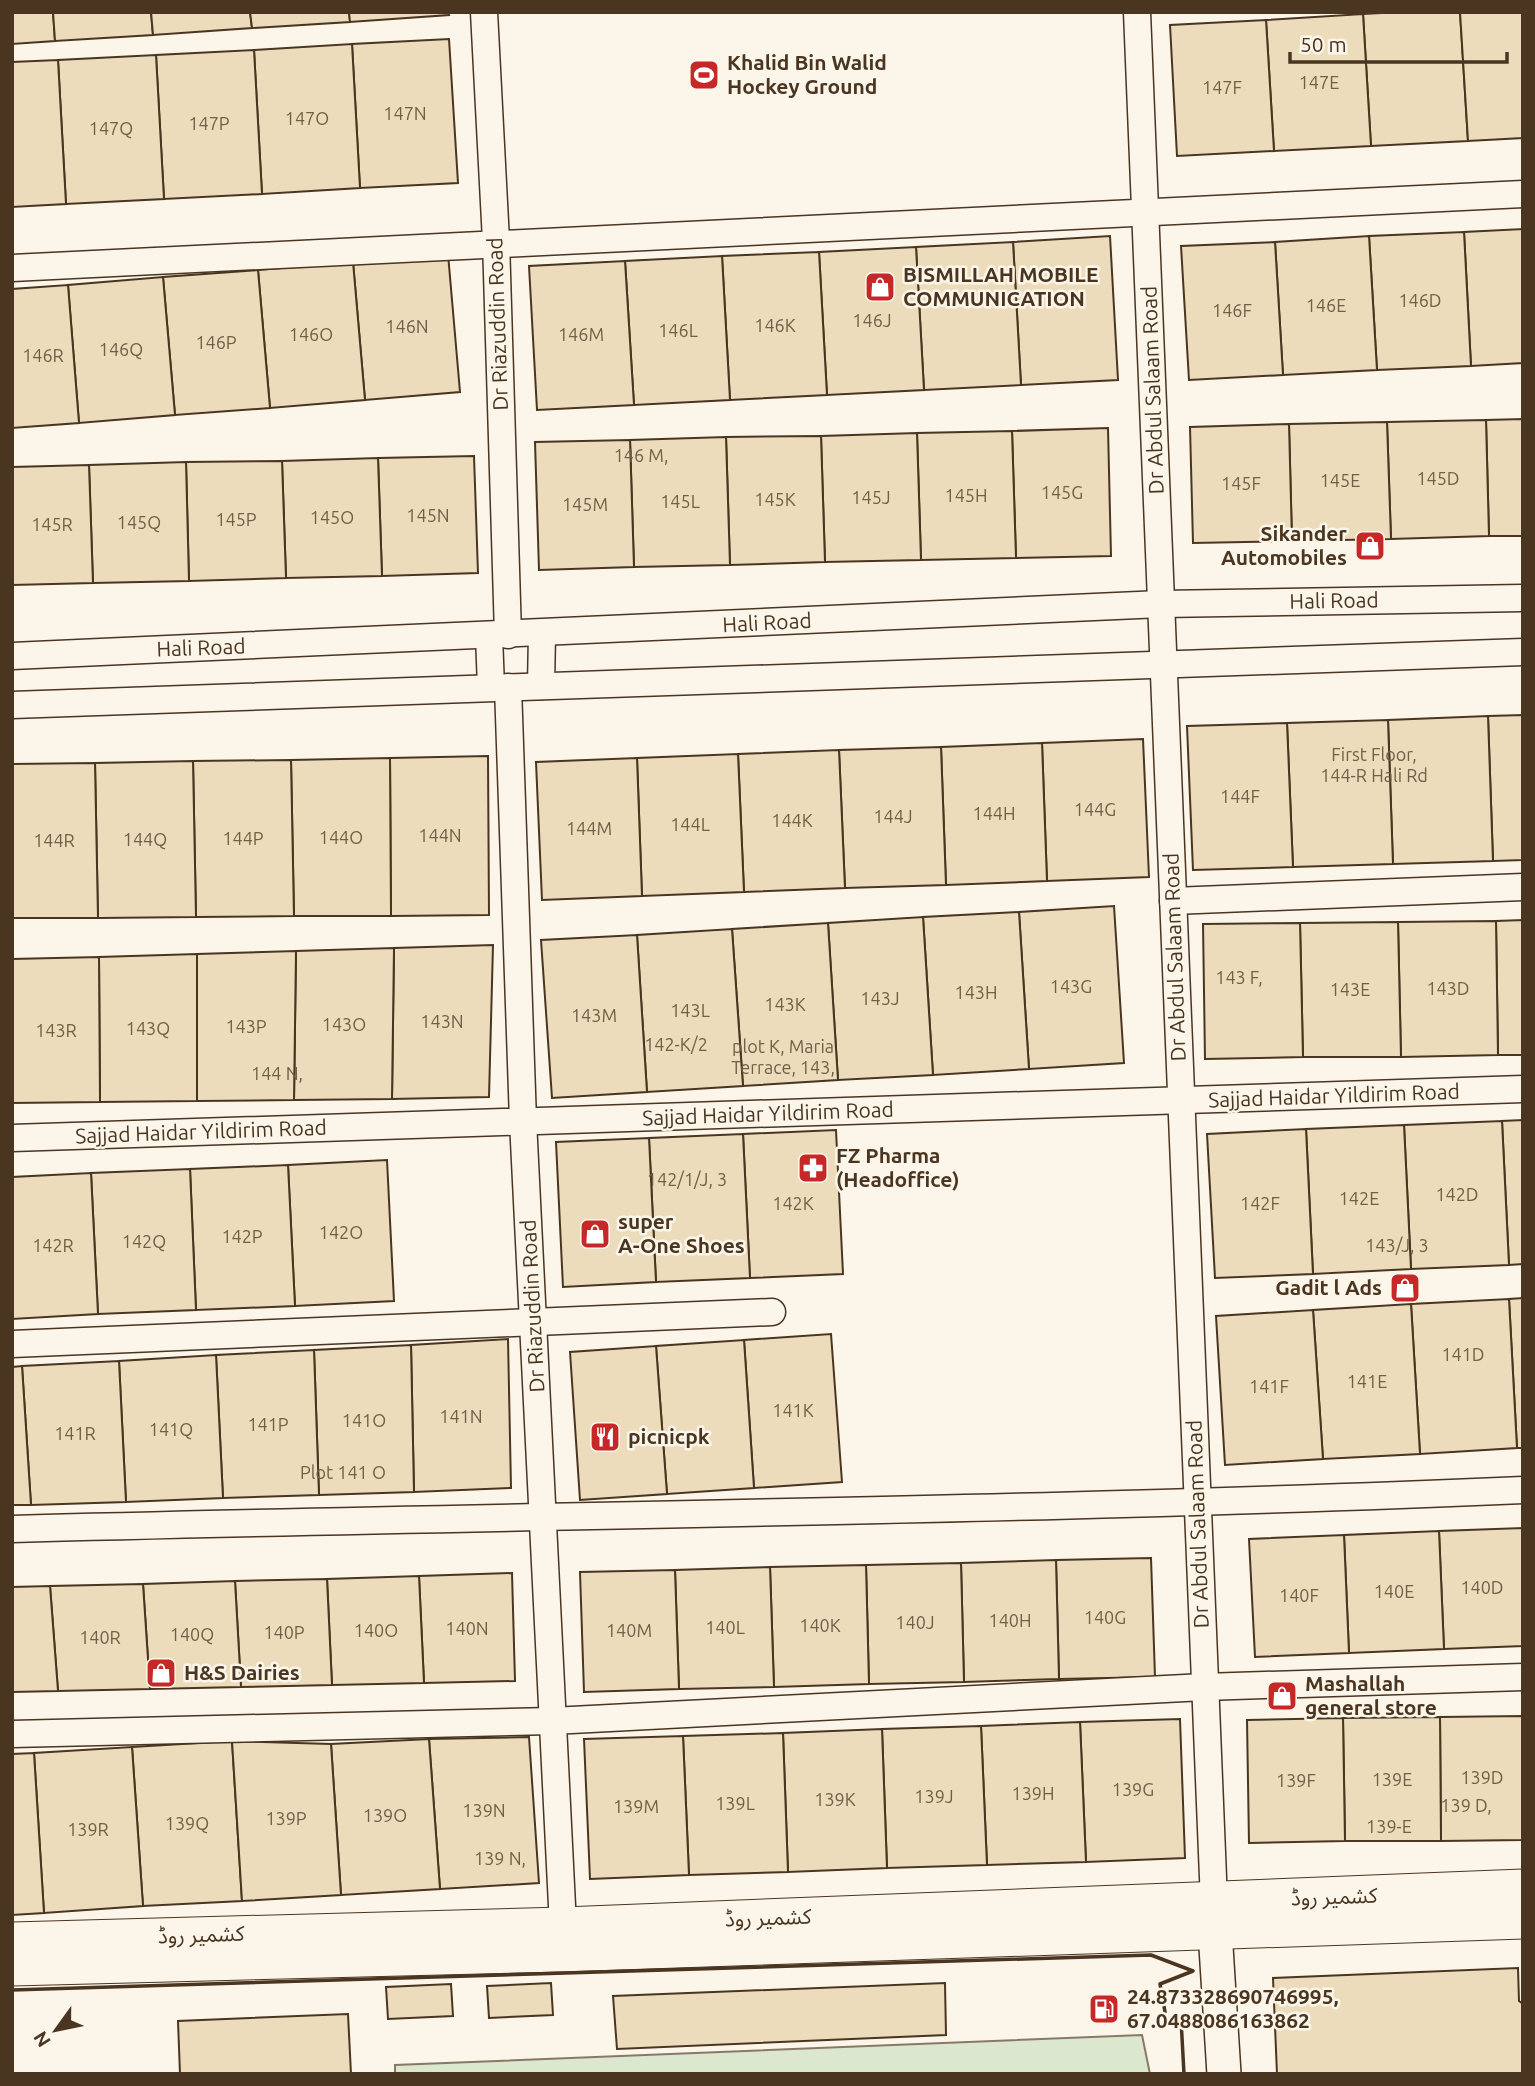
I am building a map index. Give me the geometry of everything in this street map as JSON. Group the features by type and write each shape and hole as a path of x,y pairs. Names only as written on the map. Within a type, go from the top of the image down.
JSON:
{"main road":[{"name":"کشمیر روڈ","path":"12,1967 561,1953 1214,1916 1523,1888"},
{"name":"کشمیر روڈ","path":"12,1941 563,1926 1214,1916 1523,1920"}],"street":[{"name":"Dr Riazuddin Road","path":"484,12 496,242 500,687 563,1926"},
{"name":"Dr Abdul Salaam Road","path":"1137,12 1214,1916"},
{"path":"12,268 496,242 1146,214 1523,194"},
{"name":"Hali Road","path":"12,656 1161,604 1523,598"},
{"path":"541,686 542,634"},
{"path":"12,705 1523,652"},
{"path":"1173,901 1523,887"},
{"name":"Sajjad Haidar Yildirim Road","path":"12,1138 1523,1089"},
{"path":"12,1344 772,1312"},
{"path":"12,1529 544,1515 1198,1504 1523,1490"},
{"path":"12,1734 552,1721 1204,1687 1523,1677"},
{"path":"1214,1916 1224,2074"}],"green space":[{"path":"1142,2035 1150,2074 395,2074 395,2065"}],"building":[{"path":"12,12 53,12 55,41 12,44"},
{"path":"53,12 151,12 153,35 55,41"},
{"path":"151,12 250,12 252,28 153,35"},
{"path":"250,12 349,12 350,22 252,28"},
{"path":"349,12 448,12 449,15 350,22"},
{"path":"1460,12 1468,141 1371,146 1363,14"},
{"path":"1460,12 1523,12 1523,138 1468,141"},
{"path":"1363,14 1371,146 1274,151 1266,20"},
{"path":"1266,20 1274,151 1177,156 1170,25"},
{"path":"449,39 458,183 360,188 352,44"},
{"path":"352,44 360,188 262,194 254,50"},
{"path":"254,50 262,194 164,199 156,55"},
{"path":"156,55 164,199 66,204 58,60"},
{"path":"58,60 66,204 12,207 12,62"},
{"path":"1523,229 1523,363 1471,366 1464,232"},
{"path":"1464,232 1471,366 1377,370 1369,236"},
{"path":"1110,236 1118,380 1021,385 1013,242"},
{"path":"1369,236 1377,370 1283,375 1275,242"},
{"path":"1013,242 1021,385 924,390 916,247"},
{"path":"1275,242 1283,375 1189,380 1181,246"},
{"path":"916,247 924,390 827,395 819,252"},
{"path":"819,252 827,395 730,400 722,256"},
{"path":"448,254 460,392 365,400 353,262"},
{"path":"722,256 730,400 634,405 625,261"},
{"path":"625,261 634,405 537,410 529,266"},
{"path":"353,262 365,400 270,408 258,270"},
{"path":"258,270 270,408 175,415 163,277"},
{"path":"163,277 175,415 79,423 68,285"},
{"path":"68,285 79,423 12,428 12,289"},
{"path":"1523,419 1523,536 1489,536 1486,420"},
{"path":"1486,420 1489,536 1391,539 1387,422"},
{"path":"1387,422 1391,539 1292,541 1289,424"},
{"path":"1289,424 1292,541 1193,543 1190,427"},
{"path":"1108,428 1111,556 1016,558 1012,431"},
{"path":"1012,431 1016,558 921,560 917,433"},
{"path":"917,433 921,560 825,562 821,436"},
{"path":"821,436 825,562 730,565 726,437"},
{"path":"726,437 730,565 634,567 630,440"},
{"path":"630,440 634,567 539,570 535,442"},
{"path":"474,456 478,573 382,576 378,458"},
{"path":"378,458 382,576 286,578 282,461"},
{"path":"282,461 286,578 189,581 186,462"},
{"path":"186,462 189,581 93,583 89,465"},
{"path":"89,465 93,583 12,585 12,467"},
{"path":"1523,715 1523,860 1493,861 1488,716"},
{"path":"1488,716 1493,861 1393,864 1388,720"},
{"path":"1388,720 1393,864 1293,867 1287,723"},
{"path":"1287,723 1293,867 1193,870 1187,726"},
{"path":"1143,739 1149,877 1047,881 1042,743"},
{"path":"1042,743 1047,881 946,885 941,747"},
{"path":"941,747 946,885 845,888 839,750"},
{"path":"839,750 845,888 744,892 738,754"},
{"path":"738,754 744,892 642,896 637,758"},
{"path":"488,756 489,915 391,916 390,758"},
{"path":"390,758 391,916 294,916 291,760"},
{"path":"637,758 642,896 542,900 536,762"},
{"path":"291,760 294,916 196,917 193,761"},
{"path":"193,761 196,917 98,918 95,763"},
{"path":"95,763 98,918 12,918 12,764"},
{"path":"1114,906 1124,1063 1029,1069 1019,912"},
{"path":"1019,912 1029,1069 933,1075 923,917"},
{"path":"923,917 933,1075 838,1080 828,923"},
{"path":"1523,920 1523,1055 1498,1055 1496,921"},
{"path":"1496,921 1498,1055 1401,1057 1398,922"},
{"path":"1398,922 1401,1057 1303,1057 1300,923"},
{"path":"828,923 838,1080 743,1086 732,929"},
{"path":"1300,923 1303,1057 1205,1059 1203,924"},
{"path":"732,929 743,1086 647,1092 637,935"},
{"path":"637,935 647,1092 552,1098 541,940"},
{"path":"493,945 489,1097 392,1099 394,948"},
{"path":"394,948 392,1099 294,1100 296,951"},
{"path":"296,951 294,1100 197,1101 197,954"},
{"path":"197,954 197,1101 100,1102 99,957"},
{"path":"99,957 100,1102 12,1103 12,959"},
{"path":"1523,1120 1523,1264 1509,1265 1502,1121"},
{"path":"1502,1121 1509,1265 1411,1269 1404,1125"},
{"path":"1404,1125 1411,1269 1313,1274 1306,1129"},
{"path":"1306,1129 1313,1274 1215,1278 1207,1134"},
{"path":"836,1130 843,1274 750,1278 743,1134"},
{"path":"743,1134 750,1278 656,1282 649,1138"},
{"path":"649,1138 656,1282 563,1287 556,1142"},
{"path":"387,1160 394,1301 295,1306 288,1165"},
{"path":"288,1165 295,1306 196,1310 190,1169"},
{"path":"190,1169 196,1310 98,1314 91,1173"},
{"path":"91,1173 98,1314 12,1319 12,1177"},
{"path":"1523,1298 1523,1448 1517,1448 1509,1299"},
{"path":"1509,1299 1517,1448 1420,1454 1411,1304"},
{"path":"1411,1304 1420,1454 1323,1459 1313,1310"},
{"path":"1313,1310 1323,1459 1225,1465 1216,1316"},
{"path":"831,1334 842,1482 754,1488 744,1340"},
{"path":"508,1339 511,1488 414,1492 411,1345"},
{"path":"744,1340 754,1488 667,1494 656,1346"},
{"path":"411,1345 414,1492 319,1495 314,1350"},
{"path":"656,1346 667,1494 580,1500 570,1352"},
{"path":"314,1350 319,1495 223,1498 216,1355"},
{"path":"216,1355 223,1498 126,1502 119,1361"},
{"path":"119,1361 126,1502 31,1505 22,1366"},
{"path":"22,1366 31,1505 12,1505 12,1367"},
{"path":"1523,1528 1523,1646 1444,1649 1439,1531"},
{"path":"1439,1531 1444,1649 1349,1653 1344,1535"},
{"path":"1344,1535 1349,1653 1255,1657 1249,1539"},
{"path":"1151,1558 1155,1677 1059,1679 1056,1560"},
{"path":"1056,1560 1059,1679 964,1682 961,1563"},
{"path":"961,1563 964,1682 869,1684 866,1565"},
{"path":"866,1565 869,1684 774,1687 770,1567"},
{"path":"770,1567 774,1687 679,1689 675,1570"},
{"path":"675,1570 679,1689 584,1692 580,1572"},
{"path":"512,1573 515,1681 424,1683 419,1576"},
{"path":"419,1576 424,1683 332,1685 327,1579"},
{"path":"327,1579 332,1685 241,1687 235,1581"},
{"path":"235,1581 241,1687 150,1689 143,1584"},
{"path":"143,1584 150,1689 58,1691 50,1586"},
{"path":"50,1586 58,1691 12,1692 12,1587"},
{"path":"1523,1716 1523,1840 1441,1841 1440,1717"},
{"path":"1440,1717 1441,1841 1345,1841 1343,1718"},
{"path":"1343,1718 1345,1841 1249,1843 1247,1720"},
{"path":"1180,1719 1185,1858 1086,1862 1080,1722"},
{"path":"1080,1722 1086,1862 987,1865 981,1726"},
{"path":"981,1726 987,1865 887,1868 882,1729"},
{"path":"882,1729 887,1868 788,1872 783,1733"},
{"path":"783,1733 788,1872 689,1875 683,1736"},
{"path":"683,1736 689,1875 590,1879 584,1739"},
{"path":"529,1737 539,1883 440,1889 429,1739"},
{"path":"429,1739 440,1889 341,1895 331,1744"},
{"path":"232,1741 242,1901 143,1906 132,1747"},
{"path":"232,1741 331,1744 341,1895 242,1901"},
{"path":"132,1747 143,1906 44,1913 34,1753"},
{"path":"34,1753 44,1913 12,1915 12,1754"},
{"path":"1518,1968 1519,2001 1523,2004 1523,2074 1277,2074 1273,1978"},
{"path":"551,1983 553,2015 489,2018 487,1986"},
{"path":"945,1983 946,2035 617,2049 613,1996"},
{"path":"451,1984 453,2016 388,2019 386,1987"},
{"path":"348,2014 351,2074 180,2074 178,2021"}],"wall":[{"path":"12,1990 1151,1955 1193,1971 1160,1984 1165,2012"},
{"path":"1181,2019 1184,2074"}],"place":[{"name":"Khalid Bin Walid Hockey Ground","path":"704,75"},
{"name":"BISMILLAH MOBILE COMMUNICATION","path":"880,287"},
{"name":"Sikander Automobiles","path":"1370,546"},
{"name":"FZ Pharma (Headoffice)","path":"813,1168"},
{"name":"super A-One Shoes","path":"595,1234"},
{"name":"Gadit l Ads","path":"1405,1288"},
{"name":"picnicpk","path":"605,1437"},
{"name":"H&S Dairies","path":"161,1673"},
{"name":"Mashallah general store","path":"1282,1696"},
{"name":"24.873328690746995, 67.0488086163862","path":"1104,2009"}]}
